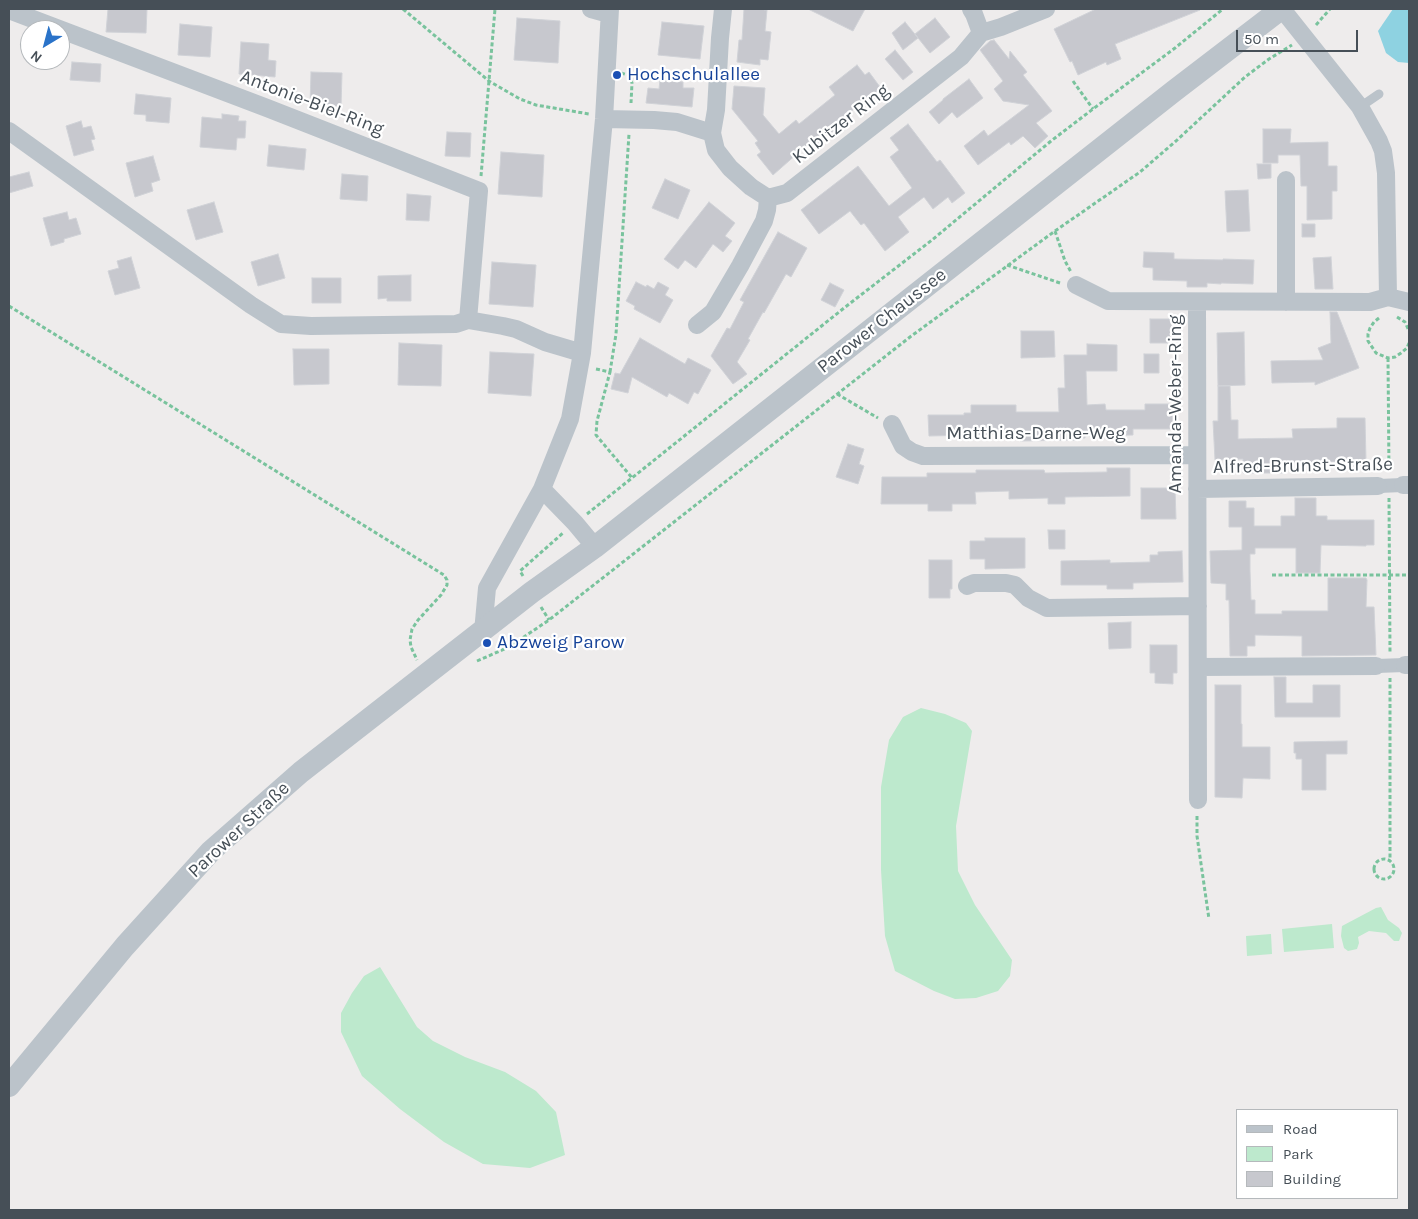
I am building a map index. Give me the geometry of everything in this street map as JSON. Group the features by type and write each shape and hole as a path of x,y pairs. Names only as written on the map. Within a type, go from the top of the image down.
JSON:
{"street":[{"path":"482,632 487,588 542,489 570,419 581,358 596,116 608,57 609,11 591,9"},
{"path":"697,325 713,312 740,266 764,221 768,198 751,187 730,168 716,150 712,133 716,110 723,9"},
{"path":"971,9 981,33 1002,27 1046,9"},
{"path":"1282,9 1360,107 1379,141 1385,162 1388,297"},
{"name":"Parower Chaussee","path":"482,632 532,592 594,547 1174,91 1282,9"},
{"name":"Antonie-Biel-Ring","path":"9,10 479,191"},
{"name":"Kubitzer Ring","path":"768,198 788,193 961,57 981,33"},
{"path":"596,116 629,120 677,122 712,133"},
{"path":"9,131 251,305 281,324 311,326 456,324 468,320 516,330 581,358"},
{"path":"1286,180 1286,302"},
{"path":"468,320 479,191"},
{"path":"1076,285 1108,301 1197,302"},
{"name":"Amanda-Weber-Ring","path":"1198,800 1197,302 1370,302 1388,297 1409,302"},
{"name":"Matthias-Darne-Weg","path":"892,424 903,446 923,456 1197,455"},
{"name":"Alfred-Brunst-Straße","path":"1197,489 1395,486"},
{"path":"542,489 575,523 594,547"},
{"path":"967,586 974,583 1006,583 1015,586 1028,598 1047,608 1198,606"},
{"name":"Parower Straße","path":"9,1086 125,946 211,851 301,772 482,632"},
{"path":"1198,667 1395,665"}],"lane":[{"path":"1360,107 1378,94"}],"path":[{"path":"403,9 489,81 520,99 596,116"},
{"path":"479,191 495,9"},
{"path":"575,523 967,212 1037,153 1223,9"},
{"path":"1291,46 1296,52"},
{"path":"608,57 615,59 615,71 628,75 632,83 616,334 610,372 597,420 596,434 633,478"},
{"path":"469,664 509,647 549,620 910,337 1054,231 1140,172 1269,59"},
{"path":"1073,81 1093,109"},
{"path":"1054,231 1076,285"},
{"path":"1007,266 1056,282 1076,285"},
{"path":"9,306 444,575 448,580 447,585 418,620 412,629 410,640 411,647 426,676"},
{"path":"1386,316 1374,322 1368,334 1368,341 1376,353 1388,358 1395,357 1402,354 1409,343"},
{"path":"1393,316 1405,322 1409,331"},
{"path":"581,358 592,368 610,372"},
{"path":"1388,358 1395,486 1390,574 1395,665 1390,861 1394,867 1391,876 1384,879 1378,877 1374,872 1376,863 1381,859 1390,861"},
{"path":"837,394 874,416 892,424"},
{"path":"1272,575 1409,575"},
{"path":"1198,800 1197,836 1209,919"}],"green space":[{"path":"921,708 945,714 966,723 972,731 956,826 958,871 975,905 1012,960 1010,976 998,991 976,998 955,999 934,991 895,971 885,936 881,870 881,787 889,740 903,717"},
{"path":"1381,907 1388,920 1399,928 1402,933 1399,941 1394,941 1386,933 1369,931 1358,937 1357,949 1348,951 1344,948 1341,936 1342,926"},
{"path":"1332,924 1334,948 1284,952 1282,929"},
{"path":"1271,934 1272,954 1247,956 1246,936"},
{"path":"380,967 417,1027 433,1041 465,1057 505,1072 536,1091 556,1112 565,1155 530,1168 483,1164 444,1142 400,1109 362,1076 341,1032 341,1013 364,976"}],"water":[{"path":"1393,9 1409,9 1409,63 1398,62 1386,53 1378,31"}],"building":[{"path":"108,9 147,9 146,33 106,32"},
{"path":"744,9 767,10 765,31 771,32 768,60 760,59 760,65 737,62 739,40 742,40"},
{"path":"808,9 865,9 853,31"},
{"path":"1096,9 1200,10 1115,44 1121,59 1107,65 1106,62 1078,75 1054,29"},
{"path":"517,18 560,21 558,63 514,60"},
{"path":"935,18 950,37 930,53 915,34"},
{"path":"662,22 704,26 700,59 658,55"},
{"path":"905,22 918,38 903,50 892,33"},
{"path":"180,24 212,27 210,57 178,55"},
{"path":"994,40 1009,59 1010,51 1027,72 1023,75 1052,111 1036,123 1048,136 1035,148 1023,136 1011,145 1009,142 978,165 964,146 984,130 988,136 1029,105 1003,101 994,89 1003,81 980,50 990,41"},
{"path":"241,42 269,44 268,60 276,61 275,77 239,74"},
{"path":"895,50 913,72 903,80 885,59"},
{"path":"72,62 101,64 100,82 70,80"},
{"path":"857,65 865,75 869,72 883,91 873,99 870,96 834,125 837,128 818,143 815,138 773,175 757,155 761,152 755,143 758,141 732,109 734,86 765,88 763,115 779,134 796,120 799,124 835,95 829,87"},
{"path":"311,72 342,73 341,107 310,106"},
{"path":"969,79 983,98 957,118 952,112 939,124 929,112"},
{"path":"660,80 683,82 683,88 694,88 692,107 646,103 648,88 659,89"},
{"path":"136,94 171,98 169,123 146,121 146,115 134,114"},
{"path":"222,114 239,116 238,121 246,121 245,138 237,138 236,150 200,147 202,117 222,119"},
{"path":"81,121 83,128 91,126 95,139 91,140 94,150 74,156 66,126"},
{"path":"908,124 937,162 940,160 965,193 952,203 948,197 933,209 924,197 898,217 909,232 885,251 864,223 861,225 850,211 819,234 801,210 858,166 889,206 912,188 890,157 899,150 890,138"},
{"path":"1263,129 1291,129 1290,143 1328,142 1328,166 1337,166 1337,191 1332,191 1332,219 1307,220 1307,186 1301,186 1300,155 1278,155 1278,163 1263,163"},
{"path":"447,132 471,133 470,157 445,156"},
{"path":"269,145 306,149 304,170 267,166"},
{"path":"501,152 544,155 542,197 498,194"},
{"path":"153,156 160,180 151,183 153,191 135,197 126,163"},
{"path":"1257,164 1271,164 1271,178 1258,179"},
{"path":"29,172 33,186 9,193 9,177"},
{"path":"342,174 368,176 367,201 340,199"},
{"path":"665,179 690,190 678,219 652,208"},
{"path":"1248,190 1250,231 1227,232 1225,191"},
{"path":"407,194 431,196 429,221 406,220"},
{"path":"214,202 223,232 196,240 187,210"},
{"path":"709,202 735,223 725,236 732,241 723,252 713,244 696,268 685,260 678,269 664,259"},
{"path":"67,212 69,220 76,218 81,234 64,239 64,242 51,246 43,218"},
{"path":"1302,224 1315,224 1315,237 1302,237"},
{"path":"778,232 807,248 791,277 786,274 748,339 750,340 737,362 747,374 733,384 711,356 727,328 730,329 744,302 740,300"},
{"path":"1144,252 1174,253 1174,259 1254,260 1253,284 1207,283 1207,287 1187,287 1187,281 1153,280 1153,268 1143,267"},
{"path":"278,254 285,278 258,286 251,262"},
{"path":"131,257 140,288 115,295 108,271 119,268 117,261"},
{"path":"1331,257 1333,289 1315,289 1313,258"},
{"path":"492,262 536,265 533,307 489,304"},
{"path":"411,275 411,301 387,301 387,298 378,299 378,276"},
{"path":"312,278 341,278 341,303 312,303"},
{"path":"636,282 654,289 658,282 669,288 665,295 673,300 660,323 634,309 635,306 626,301"},
{"path":"830,283 844,290 835,307 821,300"},
{"path":"1330,312 1337,312 1359,368 1315,385 1315,382 1272,383 1271,361 1323,360 1318,348 1331,343"},
{"path":"1150,319 1171,319 1172,343 1150,343"},
{"path":"1021,331 1054,331 1055,357 1021,358"},
{"path":"1244,332 1245,385 1218,386 1217,333"},
{"path":"640,338 685,364 688,358 711,370 698,394 694,392 688,404 669,393 667,397 632,377 628,393 611,389 615,373 620,374"},
{"path":"399,343 442,345 441,386 398,385"},
{"path":"1087,344 1117,345 1117,371 1086,371 1087,405 1105,404 1106,410 1145,410 1145,404 1173,404 1174,429 1133,429 1133,435 1085,436 1085,438 1079,438 1079,440 1020,441 1020,434 929,436 928,415 964,415 964,413 971,413 971,405 1016,405 1016,412 1059,412 1058,388 1065,388 1064,355 1087,355"},
{"path":"293,349 329,349 329,384 294,385"},
{"path":"490,352 534,354 531,396 488,393"},
{"path":"1144,354 1159,354 1159,373 1144,373"},
{"path":"1218,386 1230,386 1231,420 1238,420 1238,439 1293,438 1292,429 1337,428 1337,418 1365,418 1366,461 1283,463 1284,473 1243,473 1243,459 1215,460 1213,421 1218,421"},
{"path":"848,444 864,449 859,464 864,466 858,484 836,477"},
{"path":"1107,468 1130,468 1130,496 1065,497 1065,504 1048,504 1048,498 1009,499 1009,491 975,492 976,504 952,504 952,511 928,511 928,504 881,504 882,477 927,477 927,473 976,473 976,470 1044,470 1045,473 1107,472"},
{"path":"1141,488 1175,488 1176,519 1141,519"},
{"path":"1295,498 1316,498 1316,516 1327,516 1327,520 1374,520 1374,545 1321,545 1320,573 1296,573 1296,548 1255,548 1255,554 1250,554 1250,570 1251,600 1255,600 1255,614 1282,614 1282,611 1328,611 1328,578 1366,578 1366,607 1374,607 1376,655 1302,656 1302,636 1255,635 1255,646 1247,646 1247,656 1230,656 1229,600 1226,600 1226,584 1211,583 1210,551 1242,550 1242,527 1229,527 1229,501 1246,501 1246,508 1254,508 1254,526 1281,526 1281,516 1295,516"},
{"path":"1048,530 1065,530 1065,549 1049,549"},
{"path":"985,538 1025,538 1025,568 985,569 985,559 970,559 970,541 985,541"},
{"path":"1182,551 1183,582 1133,583 1133,589 1107,589 1107,585 1061,585 1061,561 1110,560 1110,563 1150,562 1150,555 1158,555 1158,552"},
{"path":"929,560 952,560 952,589 950,589 950,598 929,598"},
{"path":"1131,622 1131,648 1109,649 1108,623"},
{"path":"1150,645 1177,645 1177,673 1173,673 1173,684 1155,683 1155,673 1150,673"},
{"path":"1274,677 1286,677 1286,703 1313,703 1313,685 1340,685 1340,717 1275,717"},
{"path":"1215,685 1241,685 1242,747 1270,747 1270,779 1243,778 1242,798 1215,797"},
{"path":"1347,741 1347,754 1326,754 1326,790 1302,790 1302,759 1296,759 1294,742"}],"place":[{"name":"Hochschulallee","path":"617,75"},
{"name":"Abzweig Parow","path":"487,643"}]}
